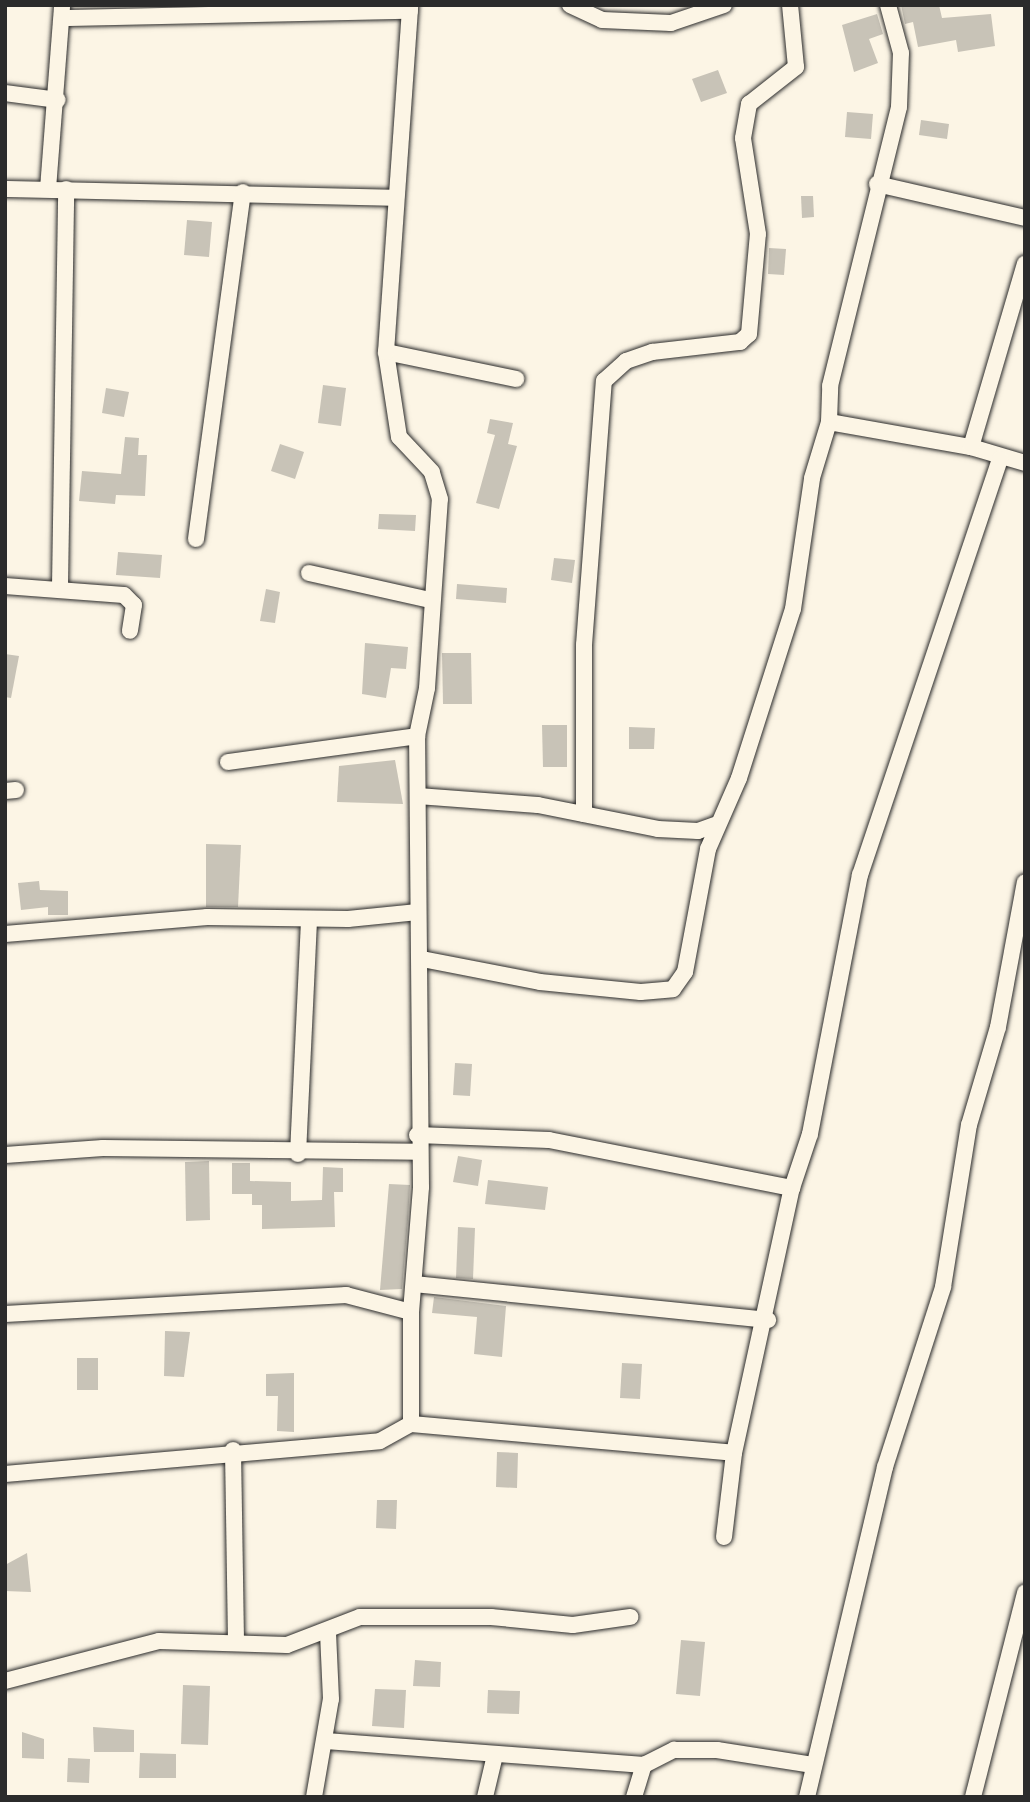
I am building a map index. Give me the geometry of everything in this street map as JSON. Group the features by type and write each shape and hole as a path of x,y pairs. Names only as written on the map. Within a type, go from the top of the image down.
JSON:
{"street":[{"path":"570,5 602,20 671,23 724,5"},
{"path":"584,814 584,645 604,381 626,361 652,352 722,346 749,334 758,234 743,138 749,104 796,67 790,5"},
{"path":"422,959 580,987 673,989 685,972 717,824 793,608 812,478 829,422 830,386 877,184 899,107 901,53 888,5"},
{"path":"48,188 58,100 63,12 410,8 386,352 399,437 432,472 440,499 430,600 427,688 416,736 418,912 422,959 414,1284 411,1312 411,1424"},
{"path":"5,93 58,100"},
{"path":"877,184 1025,218"},
{"path":"5,188 243,192 395,198"},
{"path":"60,586 66,189"},
{"path":"196,538 243,192"},
{"path":"971,447 1025,264"},
{"path":"386,352 516,379"},
{"path":"829,422 971,447 1000,459 1025,463"},
{"path":"724,1537 734,1453 768,1320 792,1188 810,1134 860,875 1000,459"},
{"path":"309,573 430,600"},
{"path":"5,586 60,586 124,594 134,605 130,631"},
{"path":"228,762 416,736"},
{"path":"418,796 584,814 658,829 698,831 717,824"},
{"path":"807,1797 882,1479 943,1287 969,1125 1017,965 1025,882"},
{"path":"5,934 207,917 309,919 418,912"},
{"path":"298,1154 309,919"},
{"path":"5,1155 103,1148 298,1154 417,1143 538,1139 792,1188"},
{"path":"414,1284 768,1320"},
{"path":"5,1314 346,1295 411,1312"},
{"path":"5,1474 233,1450 380,1441 411,1424 734,1453"},
{"path":"233,1450 236,1641"},
{"path":"973,1797 1025,1593"},
{"path":"5,1681 136,1644 236,1641 287,1645 328,1634 360,1617 398,1614 573,1625 630,1617"},
{"path":"314,1797 326,1741 333,1675 328,1634"},
{"path":"326,1741 495,1755 597,1756 644,1765 674,1750 698,1749 813,1765"},
{"path":"485,1797 495,1755"},
{"path":"634,1797 644,1765"}],"building":[{"path":"901,5 939,5 942,18 991,14 995,46 958,52 956,40 918,47 913,22 905,24"},
{"path":"877,14 883,34 869,39 878,63 854,72 842,25"},
{"path":"718,70 727,93 701,102 692,79"},
{"path":"847,112 873,114 871,139 845,137"},
{"path":"921,120 949,124 947,139 919,135"},
{"path":"801,196 813,196 814,217 802,218"},
{"path":"187,220 212,222 209,257 184,255"},
{"path":"769,248 786,249 784,275 768,274"},
{"path":"323,385 346,388 341,426 318,423"},
{"path":"106,388 129,392 124,417 102,413"},
{"path":"490,419 513,423 508,444 517,446 499,509 476,503 495,435 487,433"},
{"path":"125,437 139,438 138,455 147,455 145,496 116,495 115,504 79,501 82,471 121,474"},
{"path":"280,444 304,452 295,479 271,471"},
{"path":"379,514 416,515 415,531 378,529"},
{"path":"118,552 162,555 160,578 116,575"},
{"path":"554,558 575,560 572,583 551,580"},
{"path":"457,584 507,588 506,603 456,599"},
{"path":"266,589 280,592 275,623 260,621"},
{"path":"365,643 408,647 406,669 391,668 386,698 362,694"},
{"path":"442,653 471,653 472,704 443,704"},
{"path":"5,654 19,656 11,698 5,697"},
{"path":"542,725 567,725 567,767 543,767"},
{"path":"629,727 655,728 654,749 629,749"},
{"path":"395,760 403,804 337,802 339,766"},
{"path":"206,844 241,845 238,907 206,907"},
{"path":"39,881 40,890 68,891 68,915 48,915 48,907 21,910 18,883"},
{"path":"455,1063 472,1064 470,1096 453,1095"},
{"path":"458,1156 482,1160 478,1186 453,1182"},
{"path":"209,1161 210,1220 186,1221 185,1162"},
{"path":"232,1163 250,1163 250,1181 291,1182 291,1201 322,1200 323,1167 343,1168 343,1192 334,1192 335,1227 262,1229 262,1205 252,1205 252,1194 232,1194"},
{"path":"488,1180 548,1187 545,1210 485,1204"},
{"path":"389,1184 410,1185 408,1219 402,1289 380,1290"},
{"path":"458,1227 475,1228 473,1279 456,1278"},
{"path":"434,1297 506,1306 502,1357 474,1354 477,1317 432,1313"},
{"path":"165,1331 190,1332 184,1377 164,1376"},
{"path":"77,1358 98,1358 98,1390 77,1390"},
{"path":"622,1363 642,1364 640,1399 620,1398"},
{"path":"294,1373 294,1432 277,1431 278,1396 266,1396 266,1374"},
{"path":"497,1452 518,1453 517,1488 496,1487"},
{"path":"377,1500 397,1500 396,1529 376,1528"},
{"path":"27,1553 31,1592 5,1591 5,1565"},
{"path":"681,1640 705,1642 700,1696 676,1694"},
{"path":"415,1660 441,1662 440,1687 413,1686"},
{"path":"183,1685 210,1686 208,1745 181,1744"},
{"path":"375,1689 406,1690 404,1728 372,1726"},
{"path":"488,1690 520,1691 519,1714 487,1713"},
{"path":"93,1727 134,1730 134,1752 94,1752"},
{"path":"22,1732 44,1739 44,1759 22,1758"},
{"path":"140,1753 176,1754 176,1778 139,1778"},
{"path":"68,1758 90,1759 89,1783 67,1782"}]}
